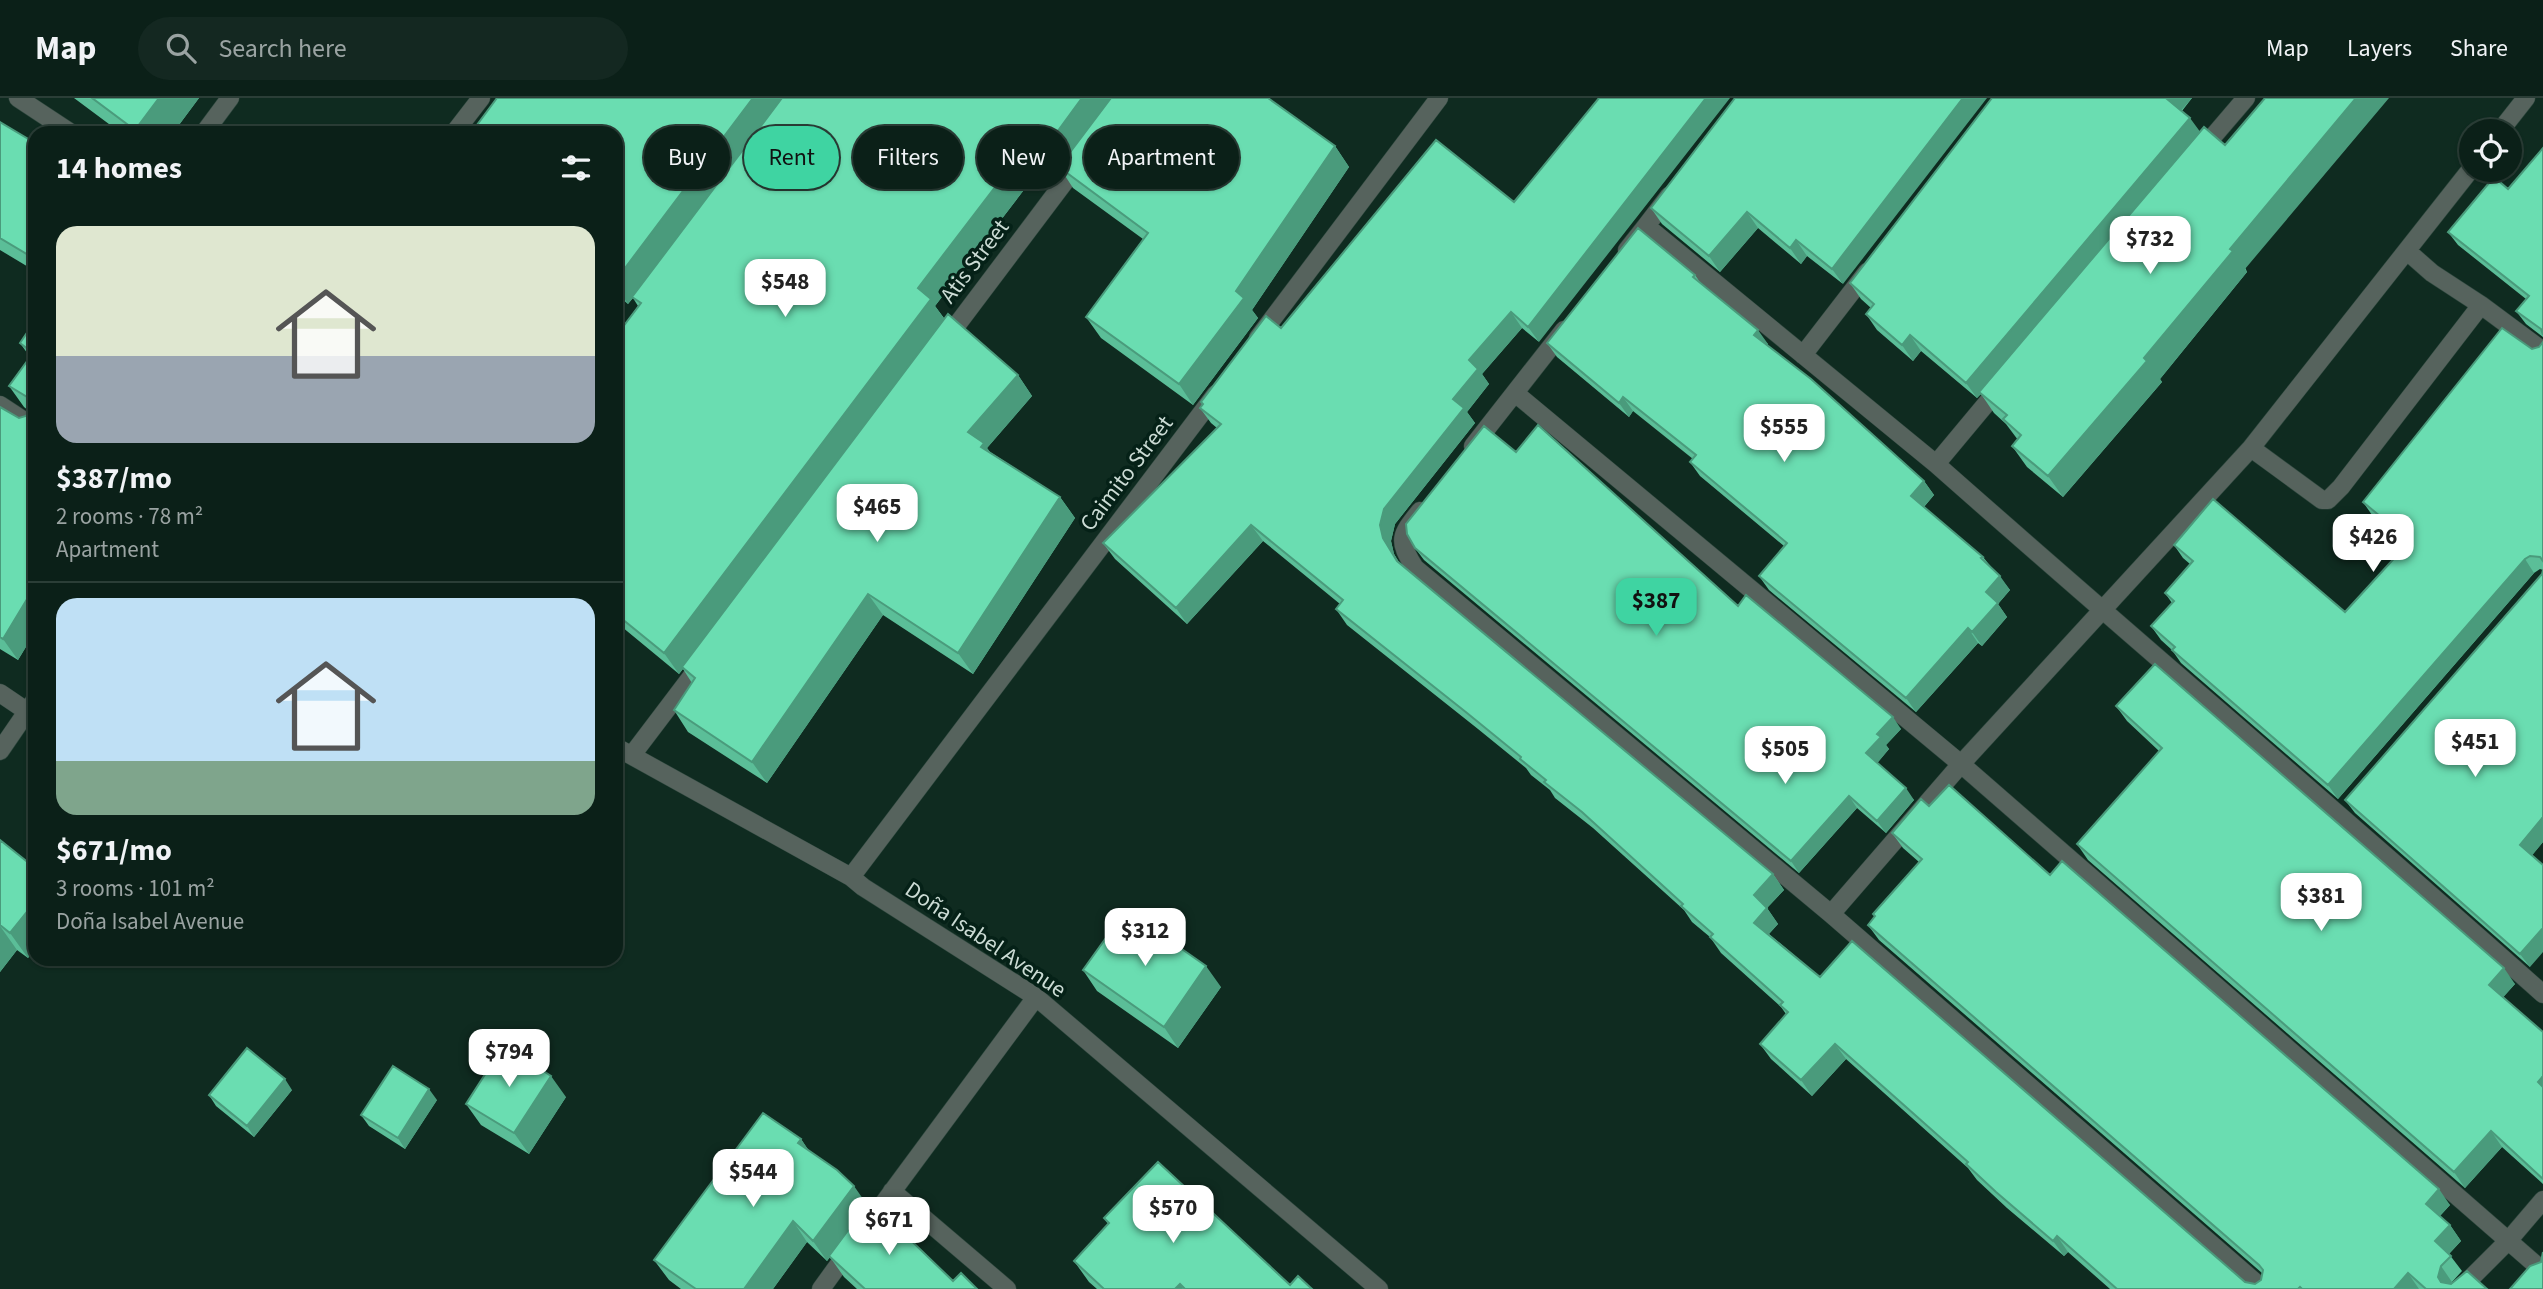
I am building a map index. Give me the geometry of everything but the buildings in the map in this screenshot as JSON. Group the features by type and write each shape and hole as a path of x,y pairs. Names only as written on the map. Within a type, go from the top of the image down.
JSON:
{"street":[{"path":"18,98 60,126"},
{"path":"209,126 230,98"},
{"path":"459,126 481,98"},
{"path":"1246,354 1440,98"},
{"path":"2184,171 2246,98"},
{"path":"2509,119 2526,98"},
{"name":"Atis Street","path":"934,354 1084,155"},
{"path":"1831,914 1961,764 2251,448 2461,182"},
{"path":"1613,267 1679,183"},
{"path":"1646,226 1936,464 2101,609 2344,808 2543,994"},
{"path":"2407,251 2432,273 2481,304 2543,351"},
{"path":"1803,355 1877,258"},
{"path":"2251,448 2322,500 2328,500 2481,304"},
{"path":"1464,457 1572,320"},
{"path":"1936,464 2015,370"},
{"name":"Caimito Street","path":"851,877 1229,376"},
{"path":"1515,393 1961,764 2543,1271"},
{"path":"0,405 28,423"},
{"path":"1430,499 1404,531 1402,538 1403,549 1415,568 1831,914 2263,1289"},
{"path":"632,755 716,644"},
{"path":"0,693 28,705"},
{"path":"0,751 28,710"},
{"name":"Doña Isabel Avenue","path":"623,750 851,877 1036,996 1379,1289"},
{"path":"821,1289 1036,996"},
{"path":"892,1191 1007,1289"},
{"path":"2460,1289 2508,1241 2543,1200"}]}
